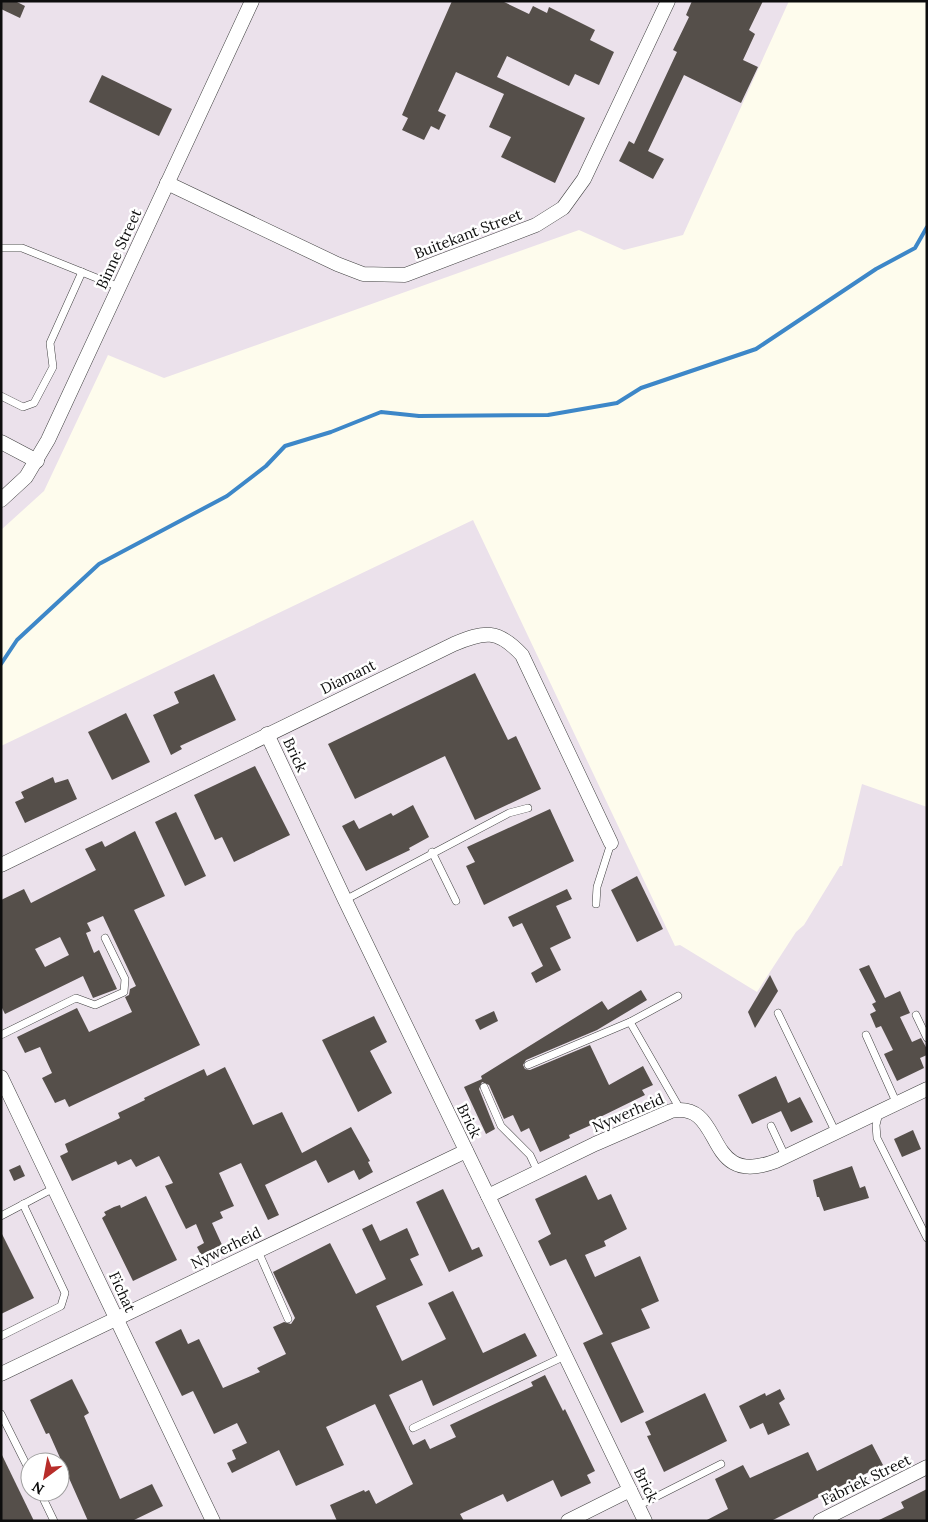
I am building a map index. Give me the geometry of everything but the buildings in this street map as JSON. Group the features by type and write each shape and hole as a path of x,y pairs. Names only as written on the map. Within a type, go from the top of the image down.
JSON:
{"street":[{"name":"Binne Street","path":"1,500 26,477 37,461 252,1"},
{"name":"Buitekant Street","path":"167,184 337,264 363,274 405,275 447,261 536,225 563,208 584,179 668,1"},
{"path":"1,442 37,461"},
{"name":"Diamant","path":"1,865 267,734 473,636 490,634 504,638 522,655 611,843"},
{"name":"Brick","path":"267,734 644,1521"},
{"name":"Fichat","path":"2,1078 213,1521"},
{"name":"Nywerheid","path":"488,1196 650,1120 680,1110 702,1119 726,1159 739,1166 754,1168 836,1133 927,1089"},
{"name":"Nywerheid","path":"1,1374 466,1151"},
{"name":"Fabriek Street","path":"820,1521 927,1468"},
{"path":"568,1521 630,1490"}],"lane":[{"path":"1,248 22,248 119,287"},
{"path":"1,396 23,407 34,404 53,367 50,343 82,272"},
{"path":"345,900 432,852 509,813 528,808"},
{"path":"596,904 596,887 611,843"},
{"path":"432,852 456,901"},
{"path":"1,1035 76,998 95,1005 124,992 126,979 105,938"},
{"path":"528,1065 630,1022 678,996"},
{"path":"778,1013 836,1133"},
{"path":"916,1015 927,1038"},
{"path":"630,1022 680,1110"},
{"path":"866,1035 897,1104"},
{"path":"484,1088 501,1126 530,1155 538,1172"},
{"path":"879,1112 876,1124 877,1138 927,1238"},
{"path":"771,1126 785,1156"},
{"path":"1,1216 54,1188"},
{"path":"1,1336 60,1306 65,1293 23,1204"},
{"path":"258,1250 288,1319"},
{"path":"413,1428 565,1356"},
{"path":"1,1414 20,1452"},
{"path":"638,1506 721,1464"},
{"path":"45,1502 54,1521"}],"shaded area":[{"path":"1,1 789,1 683,235 624,250 579,230 164,378 108,355 44,491 1,530"},
{"path":"473,520 675,946 680,945 757,992 796,932 804,925 840,866 842,866 862,784 927,807 927,1521 1,1521 1,746"}],"waterway":[{"path":"1,664 17,640 99,564 227,496 266,466 285,446 331,432 381,412 419,416 548,415 617,403 641,388 756,349 876,269 915,248 927,227"}]}
